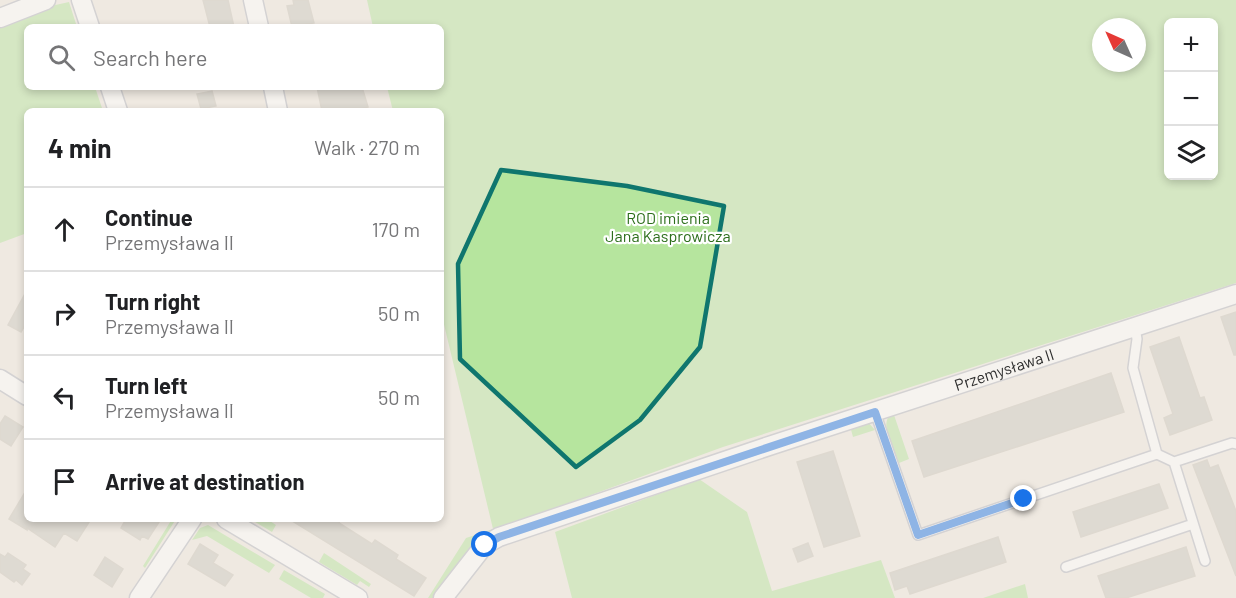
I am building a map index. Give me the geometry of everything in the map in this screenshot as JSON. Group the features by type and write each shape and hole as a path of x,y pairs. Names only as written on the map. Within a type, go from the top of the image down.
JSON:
{"street":[{"path":"0,18 46,0"},
{"path":"81,0 89,24"},
{"path":"253,0 258,24"},
{"path":"111,90 117,108"},
{"path":"274,90 277,108"},
{"name":"Przemysława II","path":"443,598 485,545 499,537 1236,294"},
{"path":"0,379 24,394"},
{"path":"139,598 190,522"},
{"path":"231,522 358,598"}],"lane":[{"path":"1135,328 1137,339 1133,368 1157,454"},
{"path":"875,412 918,535 1157,454 1174,462 1232,443 1236,444"},
{"path":"1174,462 1205,561"},
{"path":"1066,567 1193,524"}],"highlighted area":[{"path":"501,170 627,186 724,206 700,347 640,420 576,467 460,359 458,264"}],"green space":[{"name":"ROD imienia Jana Kasprowicza","path":"367,0 1236,0 1236,283 723,447 558,507 560,511 461,564 434,598 428,598 466,538 493,529 444,325 444,108 392,108 388,90 444,90 444,24 372,24"},
{"path":"69,2 76,24 24,24 24,90 96,90 102,108 24,108 24,234 0,243 0,28 24,12"},
{"path":"893,412 909,459 899,463 888,436 886,423"},
{"path":"868,422 875,430 853,437 850,426"},
{"path":"699,479 747,512 772,591 881,560 895,598 572,598 555,532"},
{"path":"170,522 174,522 145,568 143,566"},
{"path":"255,522 272,522 276,525 272,532"},
{"path":"208,525 275,565 269,573 207,536 192,540 200,528"},
{"path":"324,553 371,584 369,587 360,581 357,585 319,562"},
{"path":"284,570 325,594 323,598 311,598 279,579"},
{"path":"1025,584 1028,598 983,598"}],"building":[{"path":"203,0 228,0 233,24 209,24"},
{"path":"293,0 308,0 314,23 291,24 287,6 294,5"},
{"path":"318,90 363,90 368,107 364,108 321,108"},
{"path":"212,91 216,106 201,108 197,94"},
{"path":"24,296 24,327 21,332 8,325"},
{"path":"1236,312 1236,355 1234,355 1221,317"},
{"path":"1179,337 1200,398 1204,397 1212,420 1170,435 1164,418 1173,414 1150,347"},
{"path":"1111,373 1124,412 924,477 912,441"},
{"path":"5,416 23,427 11,446 0,439 0,424"},
{"path":"833,451 860,536 824,547 797,462"},
{"path":"1207,460 1210,468 1218,465 1236,511 1236,576 1193,465"},
{"path":"1159,484 1168,508 1081,537 1073,512"},
{"path":"24,494 24,522 89,522 77,541 64,533 55,547 9,519"},
{"path":"124,522 159,522 148,539 142,536 140,540 121,528"},
{"path":"294,522 340,522 372,544 375,540 398,555 396,559 426,578 414,596"},
{"path":"998,537 1006,562 910,594 907,586 895,590 890,573"},
{"path":"808,543 813,556 798,562 793,549"},
{"path":"200,544 218,555 213,563 233,575 225,586 188,564"},
{"path":"1186,547 1195,576 1126,598 1106,598 1098,576"},
{"path":"8,553 26,565 23,569 30,574 22,585 0,572 0,554 5,557"},
{"path":"105,557 123,569 112,587 94,575"}],"route":[{"path":"485,545 499,537 875,412 918,535 1024,499"}]}
